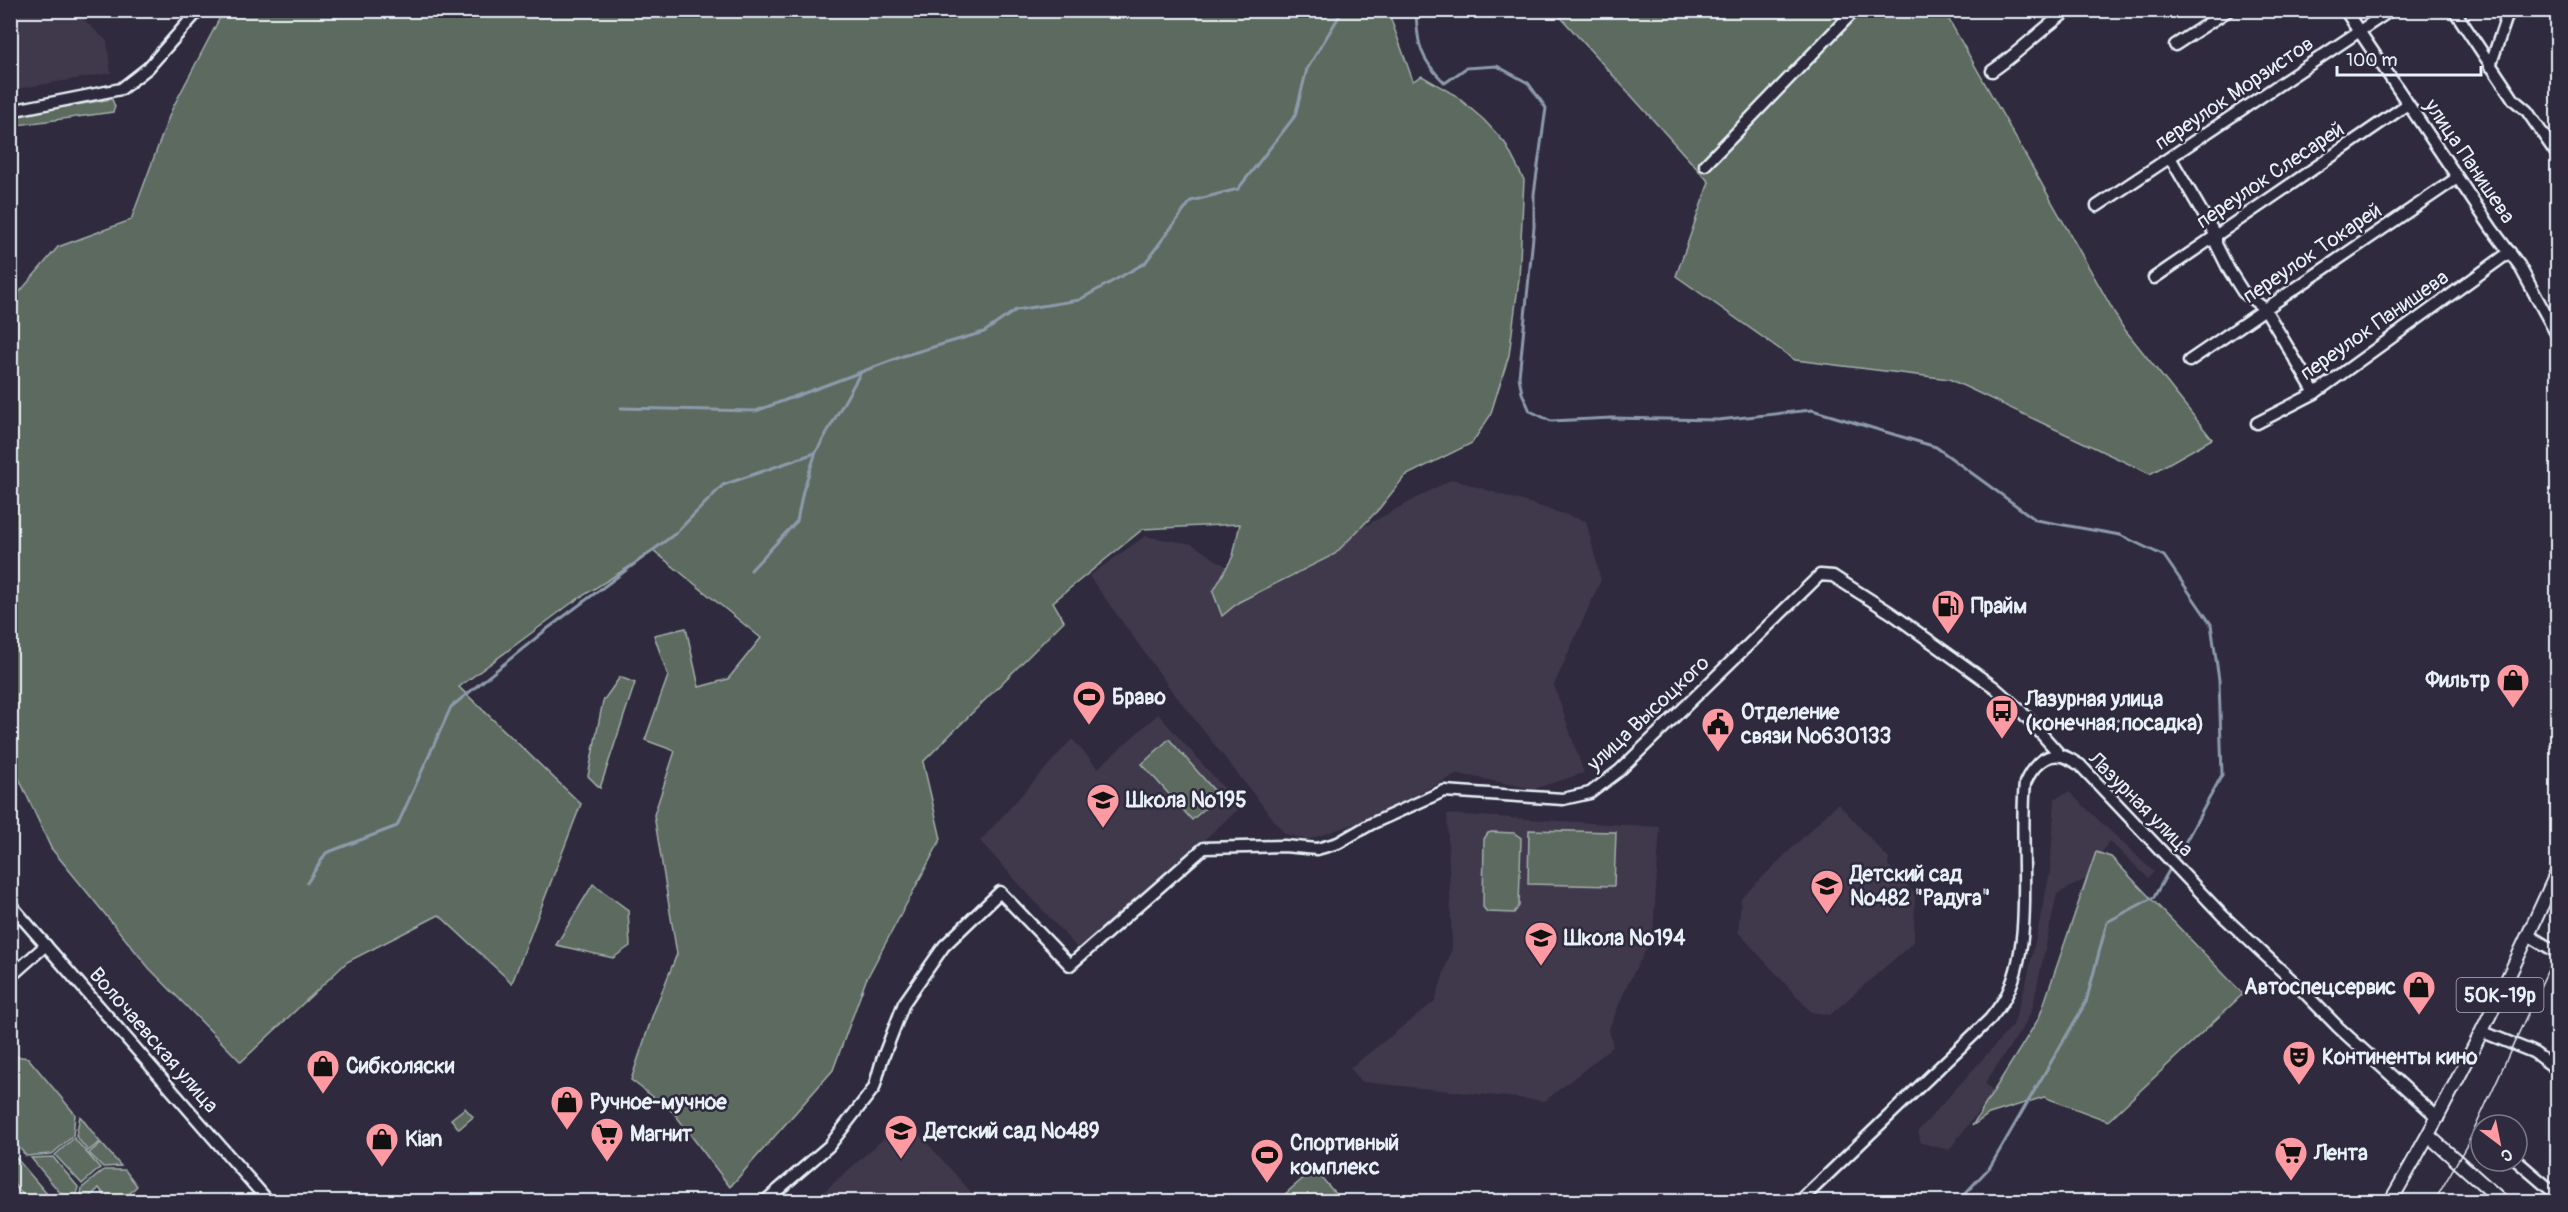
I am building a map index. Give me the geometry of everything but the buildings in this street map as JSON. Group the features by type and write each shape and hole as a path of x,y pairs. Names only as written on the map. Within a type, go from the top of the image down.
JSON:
{"main road":[{"name":"50К-19р","path":"2390,1202 2429,1136 2483,1032 2558,870"},
{"path":"2429,1136 2503,1202"}],"street":[{"path":"10,111 121,89 148,68 199,10"},
{"path":"1706,165 1855,10"},
{"path":"1992,71 2013,57 2041,29 2069,10"},
{"path":"2175,45 2229,10"},
{"name":"улица Панишева","path":"2345,10 2457,178 2519,265 2558,337"},
{"name":"переулок Морзистов","path":"2097,206 2171,159 2391,10"},
{"path":"2454,10 2514,100 2527,111 2558,156"},
{"path":"2490,66 2509,10"},
{"name":"переулок Слесарей","path":"2154,278 2408,104"},
{"path":"2171,159 2216,236 2216,243 2243,292 2265,309 2315,393"},
{"name":"переулок Токарей","path":"2189,361 2457,178"},
{"name":"переулок Панишева","path":"2257,423 2315,393 2510,252"},
{"name":"улица Высоцкого","path":"764,1202 829,1146 874,1088 904,1003 944,946 1000,892 1070,964 1204,848 1284,846 1317,849 1338,843 1371,824 1444,791 1563,799 1590,793 1619,771 1820,575 1833,576 1994,687 2021,711 2061,756"},
{"name":"Лазурная улица","path":"1799,1202 1990,1019 2004,1000 2013,979 2020,950 2025,783 2030,770 2047,758 2061,756 2080,765 2222,915 2339,1028 2438,1118"},
{"name":"Волочаевская улица","path":"10,904 269,1202"},
{"path":"2528,935 2558,953"},
{"path":"10,977 46,945"},
{"path":"2483,1032 2533,1052 2558,1070"},
{"path":"2529,1171 2558,1196"}],"shaded area":[{"path":"11,10 74,11 107,41 111,73 11,90"},
{"path":"1452,479 1586,521 1601,580 1554,685 1584,773 1534,789 1458,774 1360,822 1307,840 1285,834 1172,691 1089,576 1145,536 1192,544 1255,585"},
{"name":"Школа №195","path":"1158,714 1241,807 1080,951 980,841 1072,739 1098,768"},
{"path":"2069,792 2154,872 2148,878 2109,841 2086,879 2057,894 2032,1010 2024,1026 1985,1083 1993,1092 1949,1150 1921,1143 1918,1131 2013,1025 2027,979 2050,872 2055,798"},
{"name":"Детский сад №482 \"Радуга\"","path":"1838,803 1889,859 1888,865 1915,894 1914,942 1830,1015 1811,1012 1738,932 1741,898"},
{"name":"Школа №194","path":"1447,814 1660,827 1653,936 1626,988 1609,1029 1613,1047 1545,1101 1362,1082 1350,1068 1435,1001 1452,947"},
{"name":"Детский сад №489","path":"906,1119 979,1201 813,1201"}],"green space":[{"path":"224,10 1388,11 1413,81 1422,76 1455,95 1484,120 1505,143 1524,180 1519,279 1509,355 1490,416 1472,443 1405,476 1379,509 1335,554 1239,602 1222,616 1213,592 1233,556 1240,524 1143,529 1053,602 1064,621 923,762 941,839 866,980 833,1070 730,1187 674,1113 631,1080 653,1014 677,954 654,815 675,751 645,740 668,676 654,635 686,628 699,687 728,679 761,638 654,551 573,602 459,687 581,804 512,983 439,915 347,962 241,1062 149,968 51,848 11,761 10,358 17,295 58,247 131,220 171,111"},
{"path":"1555,11 1944,11 2122,326 2212,439 2150,474 1949,379 1795,360 1676,276 1709,182"},
{"path":"112,99 115,107 113,112 11,126 11,117 15,115"},
{"path":"620,677 635,683 600,788 588,776 603,701"},
{"path":"1169,739 1219,796 1192,820 1142,764"},
{"path":"1529,830 1616,832 1614,886 1528,884"},
{"path":"1488,833 1514,833 1521,838 1519,906 1514,913 1487,912 1483,907 1484,839"},
{"path":"2096,852 2111,857 2243,994 2108,1121 2044,1097 1989,1114 1972,1126 2039,1018"},
{"path":"593,884 628,910 630,946 613,958 556,945"},
{"path":"15,1056 28,1058 75,1114 73,1136 52,1154 26,1156 11,1137 11,1059"},
{"path":"465,1108 473,1117 459,1129 451,1119"},
{"path":"80,1116 100,1142 88,1151 76,1136"},
{"path":"74,1138 100,1168 82,1184 55,1155"},
{"path":"101,1143 121,1166 103,1167 89,1153"},
{"path":"11,1152 53,1201 28,1201 11,1181"},
{"path":"53,1157 78,1187 76,1201 67,1201 31,1158"},
{"path":"1314,1169 1342,1201 1277,1201"},
{"path":"104,1170 125,1170 137,1186 124,1199 125,1201 109,1201 99,1188 86,1201 80,1201 82,1188"}],"waterway":[{"path":"751,570 797,521 803,491 816,452 861,372 906,355 984,332 1016,310 1079,300 1145,263 1191,201 1238,189 1295,116 1307,69 1343,10"},
{"path":"1416,10 1417,32 1425,58 1445,83 1466,68 1497,66 1528,83 1546,108 1534,194 1534,227 1519,377 1522,393 1530,411 1551,421 1612,418 1718,420 1812,410 1936,447 2036,520 2120,535 2164,556 2211,624 2219,680 2222,775 2175,861"},
{"path":"621,408 756,411 861,372"},
{"path":"307,883 326,853 397,826 451,707 547,629 676,533 723,485 815,453"},
{"path":"1957,1202 1990,1167 2086,1002 2107,922 2154,897 2171,867"}],"tram line":[{"path":"2434,1202 2468,1143 2558,948"}],"place":[{"name":"Прайм","path":"1948,635"},
{"name":"Фильтр","path":"2513,709"},
{"name":"Браво","path":"1089,726"},
{"name":"Лазурная улица (конечная;посадка)","path":"2002,740"},
{"name":"Отделение связи №630133","path":"1718,753"},
{"name":"Школа №195","path":"1103,829"},
{"name":"Детский сад №482 \"Радуга\"","path":"1827,915"},
{"name":"Школа №194","path":"1541,967"},
{"name":"Автоспецсервис","path":"2419,1016"},
{"name":"Континенты кино","path":"2299,1086"},
{"name":"Сибколяски","path":"323,1095"},
{"name":"Ручное-мучное","path":"567,1131"},
{"name":"Детский сад №489","path":"901,1160"},
{"name":"Магнит","path":"607,1163"},
{"name":"Kian","path":"382,1168"},
{"name":"Лента","path":"2291,1182"},
{"name":"Спортивный комплекс","path":"1267,1184"}]}
